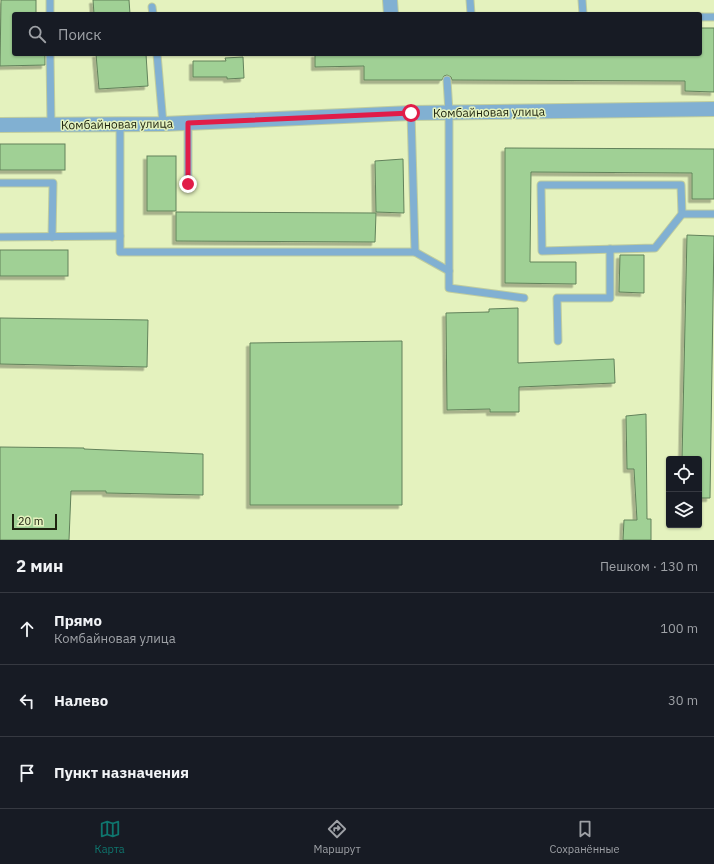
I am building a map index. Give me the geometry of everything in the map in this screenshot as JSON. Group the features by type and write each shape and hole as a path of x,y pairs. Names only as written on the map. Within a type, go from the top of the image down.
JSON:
{"street":[{"path":"390,0 390,12"},
{"name":"Комбайновая улица","path":"0,126 163,124 449,112 714,110"}],"lane":[{"path":"50,0 50,12"},
{"path":"470,0 471,12"},
{"path":"582,0 583,12"},
{"path":"702,17 714,17"},
{"path":"50,56 51,125"},
{"path":"157,56 163,124"},
{"path":"447,80 449,112 449,288 524,298"},
{"path":"411,113 415,252"},
{"path":"188,123 188,184"},
{"path":"120,125 120,252 415,252 449,271"},
{"path":"0,183 53,183 52,237"},
{"path":"541,185 681,185 682,214 655,248 610,249 542,251 541,185"},
{"path":"682,214 714,214"},
{"path":"0,237 120,236"},
{"path":"558,341 557,298 610,298 610,249"}],"building":[{"path":"1,0 36,0 36,12 12,12 12,56 45,56 45,65 0,66"},
{"path":"93,0 129,0 130,12 94,12"},
{"path":"702,28 714,28 714,92 685,91 685,81 452,80 451,77 447,75 444,76 442,80 364,80 364,66 315,67 315,56 702,56"},
{"path":"96,56 146,56 148,86 99,89"},
{"path":"243,57 244,78 227,79 227,77 193,77 193,61 226,61 225,58"},
{"path":"0,144 65,144 65,170 0,170"},
{"path":"505,148 714,149 714,199 692,199 692,173 531,172 530,262 576,262 576,284 505,283"},
{"path":"147,156 176,156 176,211 147,211"},
{"path":"403,159 404,213 376,212 375,161"},
{"path":"176,212 376,213 375,242 176,241"},
{"path":"687,235 714,236 710,498 702,498 702,456 682,456"},
{"path":"0,250 68,250 68,276 0,276"},
{"path":"620,255 644,255 644,293 619,292"},
{"path":"518,308 518,363 614,359 615,383 519,387 519,412 490,412 490,409 447,410 446,313 489,312 489,309"},
{"path":"0,318 148,320 147,367 0,364"},
{"path":"402,341 402,505 250,505 250,343"},
{"path":"646,414 647,519 651,519 651,540 623,540 624,520 637,520 634,469 627,469 626,416"},
{"path":"0,447 84,448 203,454 203,495 71,491 69,540 0,540"}],"route":[{"path":"188,184 188,123 411,113"}]}
